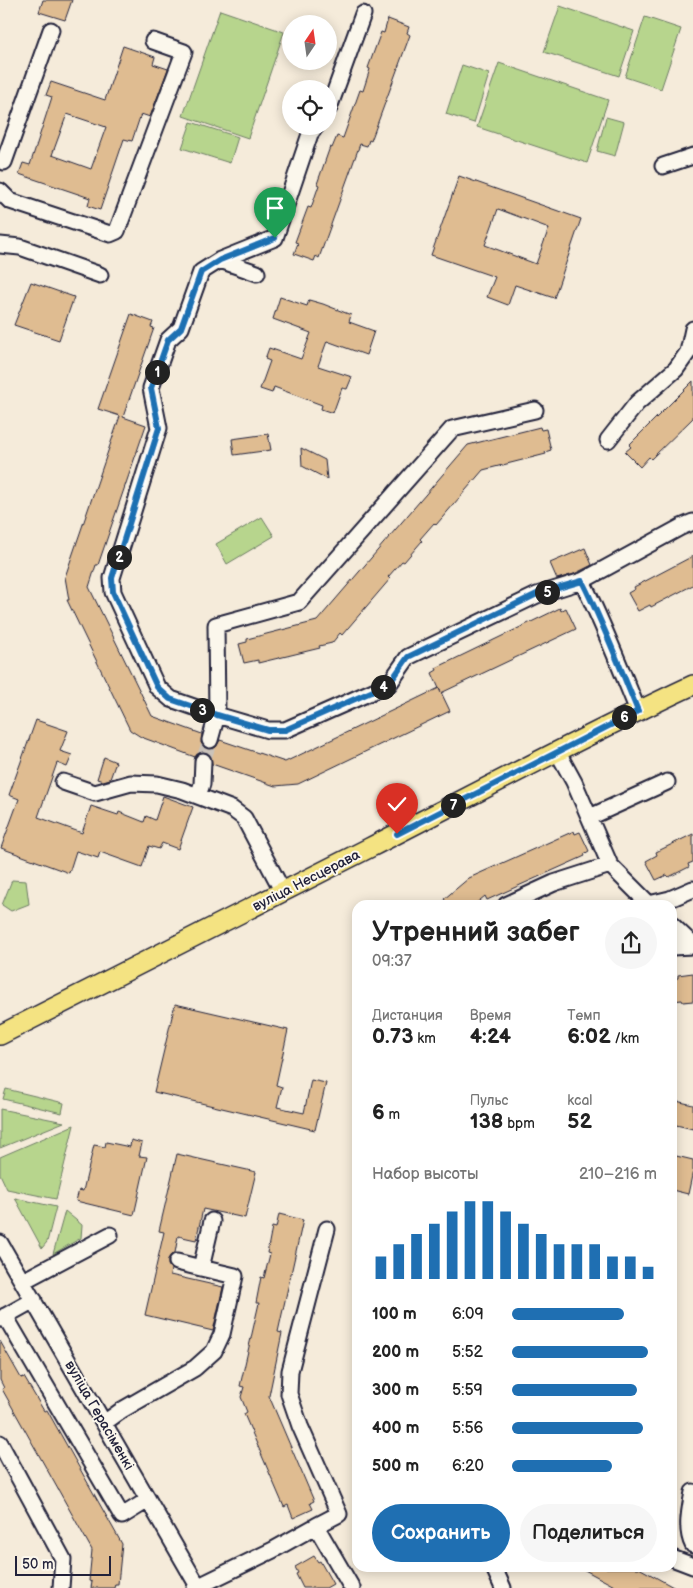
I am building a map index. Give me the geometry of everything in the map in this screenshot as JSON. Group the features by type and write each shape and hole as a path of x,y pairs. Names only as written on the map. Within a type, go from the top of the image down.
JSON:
{"main road":[{"name":"вуліца Несцерава","path":"0,1035 557,751 693,684"}],"street":[{"path":"337,86 363,14"},
{"path":"1,166 51,30"},
{"path":"0,191 10,201 110,234 117,231 184,52 153,42"},
{"path":"310,135 275,238 220,260 201,272 181,328 168,340 151,388 159,428 112,578 113,592 157,687 170,699 217,715 268,730 285,730 389,684 408,657 537,594 582,581 680,526 693,522"},
{"path":"663,166 693,156"},
{"path":"0,245 20,247 100,275"},
{"path":"220,260 257,273"},
{"path":"608,440 637,403 676,370 688,352 693,330"},
{"path":"210,740 217,715 216,625 299,602 452,429 535,410"},
{"path":"582,581 638,711"},
{"path":"557,751 574,782 610,865 646,900"},
{"path":"198,796 202,784 203,761"},
{"path":"63,782 95,793 131,783 157,784 198,796 232,809 244,818 283,892"},
{"path":"590,817 667,782"},
{"path":"517,900 554,883 610,865"},
{"path":"666,900 693,889"},
{"path":"677,930 693,946"},
{"path":"677,947 693,946"},
{"path":"201,1268 212,1221"},
{"path":"197,1588 340,1514 300,1426 289,1394 290,1371 327,1229"},
{"path":"22,1281 110,1235"},
{"name":"вуліца Герасіменкі","path":"2,1247 197,1588"},
{"path":"104,1423 122,1410 195,1368 214,1351 222,1334 235,1276 177,1262"},
{"path":"34,1300 2,1317 122,1516 148,1500"},
{"path":"0,1443 63,1559 61,1588"},
{"path":"693,1492 689,1517 693,1545"},
{"path":"316,1526 352,1588"},
{"path":"677,1560 693,1566"},
{"path":"496,1572 504,1588"}],"green space":[{"path":"560,6 634,31 619,76 544,52"},
{"path":"220,10 282,31 282,38 248,138 183,116"},
{"path":"645,17 681,29 661,89 625,77"},
{"path":"499,63 608,100 587,163 477,127"},
{"path":"462,65 489,74 474,123 446,114"},
{"path":"606,117 624,122 615,156 597,151"},
{"path":"191,122 238,137 230,163 182,148"},
{"path":"262,517 274,536 227,564 216,544"},
{"path":"12,880 26,881 29,904 11,911 2,905"},
{"path":"6,1089 64,1103 62,1113 3,1099"},
{"path":"0,1109 64,1122 0,1148"},
{"path":"74,1125 56,1199 7,1189 0,1174 0,1157"},
{"path":"15,1198 56,1207 47,1242 42,1248"},
{"path":"65,1211 82,1225 81,1238 53,1254"}],"building":[{"path":"43,0 72,0 65,20 39,12"},
{"path":"388,19 409,27 407,33 410,35 371,141 369,140 367,146 360,144 319,258 316,256 314,261 294,254 298,243 295,242 308,207 311,208 330,147 332,148 337,136 343,138 360,90 363,91 370,69 368,68 381,32 384,33"},
{"path":"123,46 155,57 153,64 168,69 150,117 141,114 132,141 124,139 100,210 88,206 90,198 19,174 23,163 30,165 52,97 46,95 51,82 105,100","holes":["67,114 106,127 91,169 52,155"]},
{"path":"459,176 581,219 554,298 515,285 508,305 487,297 495,277 431,255","holes":["498,209 549,228 536,264 485,245"]},
{"path":"31,282 74,297 59,340 14,325"},
{"path":"280,297 307,306 309,300 323,304 351,315 349,322 374,331 366,355 327,341 318,366 352,377 347,389 342,388 333,413 321,409 322,405 274,387 272,393 260,389 270,361 265,359 269,348 301,359 311,333 273,319"},
{"path":"131,314 153,322 151,327 154,328 123,417 146,425 89,587 152,716 202,734 201,743 207,749 216,747 220,740 285,762 439,688 450,711 298,784 275,786 212,764 208,753 199,753 195,757 141,737 130,730 67,600 69,600 65,577 120,416 98,409"},
{"path":"693,381 693,418 651,459 649,457 640,467 625,452 631,447 629,445"},
{"path":"540,427 541,430 546,429 551,450 545,452 546,454 483,470 436,525 434,523 420,539 422,541 388,577 390,579 342,635 340,633 332,643 319,646 320,648 258,663 258,660 244,663 239,644 247,642 247,639 317,621 468,445"},
{"path":"268,434 271,450 234,455 232,439"},
{"path":"301,448 325,460 327,479 302,466"},
{"path":"585,548 592,565 574,574 557,579 550,563"},
{"path":"693,556 693,585 651,607 650,605 638,611 628,593 635,589 634,587"},
{"path":"560,608 561,611 566,608 576,629 441,693 432,673 437,670 436,668"},
{"path":"36,720 68,731 60,751 72,755 67,767 57,763 38,817 82,833 91,806 118,815 119,812 144,822 146,816 155,820 163,796 193,807 178,849 162,843 159,849 149,846 142,867 100,852 98,858 76,851 69,873 1,848 19,799 9,795"},
{"path":"104,757 116,762 110,779 103,781 97,779"},
{"path":"574,831 575,834 580,832 589,851 584,854 585,856 487,900 485,896 480,900 445,900 469,878"},
{"path":"693,834 693,862 688,864 689,867 669,877 667,875 656,880 646,861 657,855 656,852"},
{"path":"693,973 693,1001 677,1000 678,975"},
{"path":"175,1004 288,1030 276,1085 282,1087 277,1107 304,1113 311,1080 326,1083 315,1130 154,1092"},
{"path":"677,1101 693,1105 693,1129 677,1125"},
{"path":"131,1140 142,1143 139,1156 147,1157 134,1215 76,1201 79,1190 83,1191 94,1145 105,1147 106,1142 130,1147"},
{"path":"177,1154 256,1172 245,1218 203,1209 196,1240 178,1236 175,1253 168,1259 168,1265 171,1269 170,1275 223,1287 213,1331 145,1315 164,1232 159,1231"},
{"path":"677,1156 693,1160 693,1171 688,1194 677,1191"},
{"path":"279,1214 303,1220 278,1332 282,1333 269,1396 314,1501 310,1503 313,1509 293,1518 288,1505 284,1507 244,1414 247,1412 241,1397 244,1387 240,1386 259,1303 256,1303 261,1277 264,1278 270,1254 267,1253 272,1227 276,1228"},
{"path":"0,1341 21,1378 24,1377 44,1411 47,1410 122,1544 118,1584 115,1584 114,1588 91,1588 92,1582 89,1581 92,1550 2,1389 4,1388 0,1380"},
{"path":"314,1556 318,1562 320,1561 333,1584 326,1588 303,1588 296,1574 298,1573 295,1567"},
{"path":"588,1572 646,1572 675,1588 618,1588"}],"tunnel":[{"path":"203,761 210,740"}],"route":[{"path":"275,238 220,260 201,272 181,328 168,340 151,388 159,428 150,462 112,578 113,592 157,687 170,699 217,715 268,730 285,730 389,684 408,657 537,594 582,581 638,711 397,834"}]}
